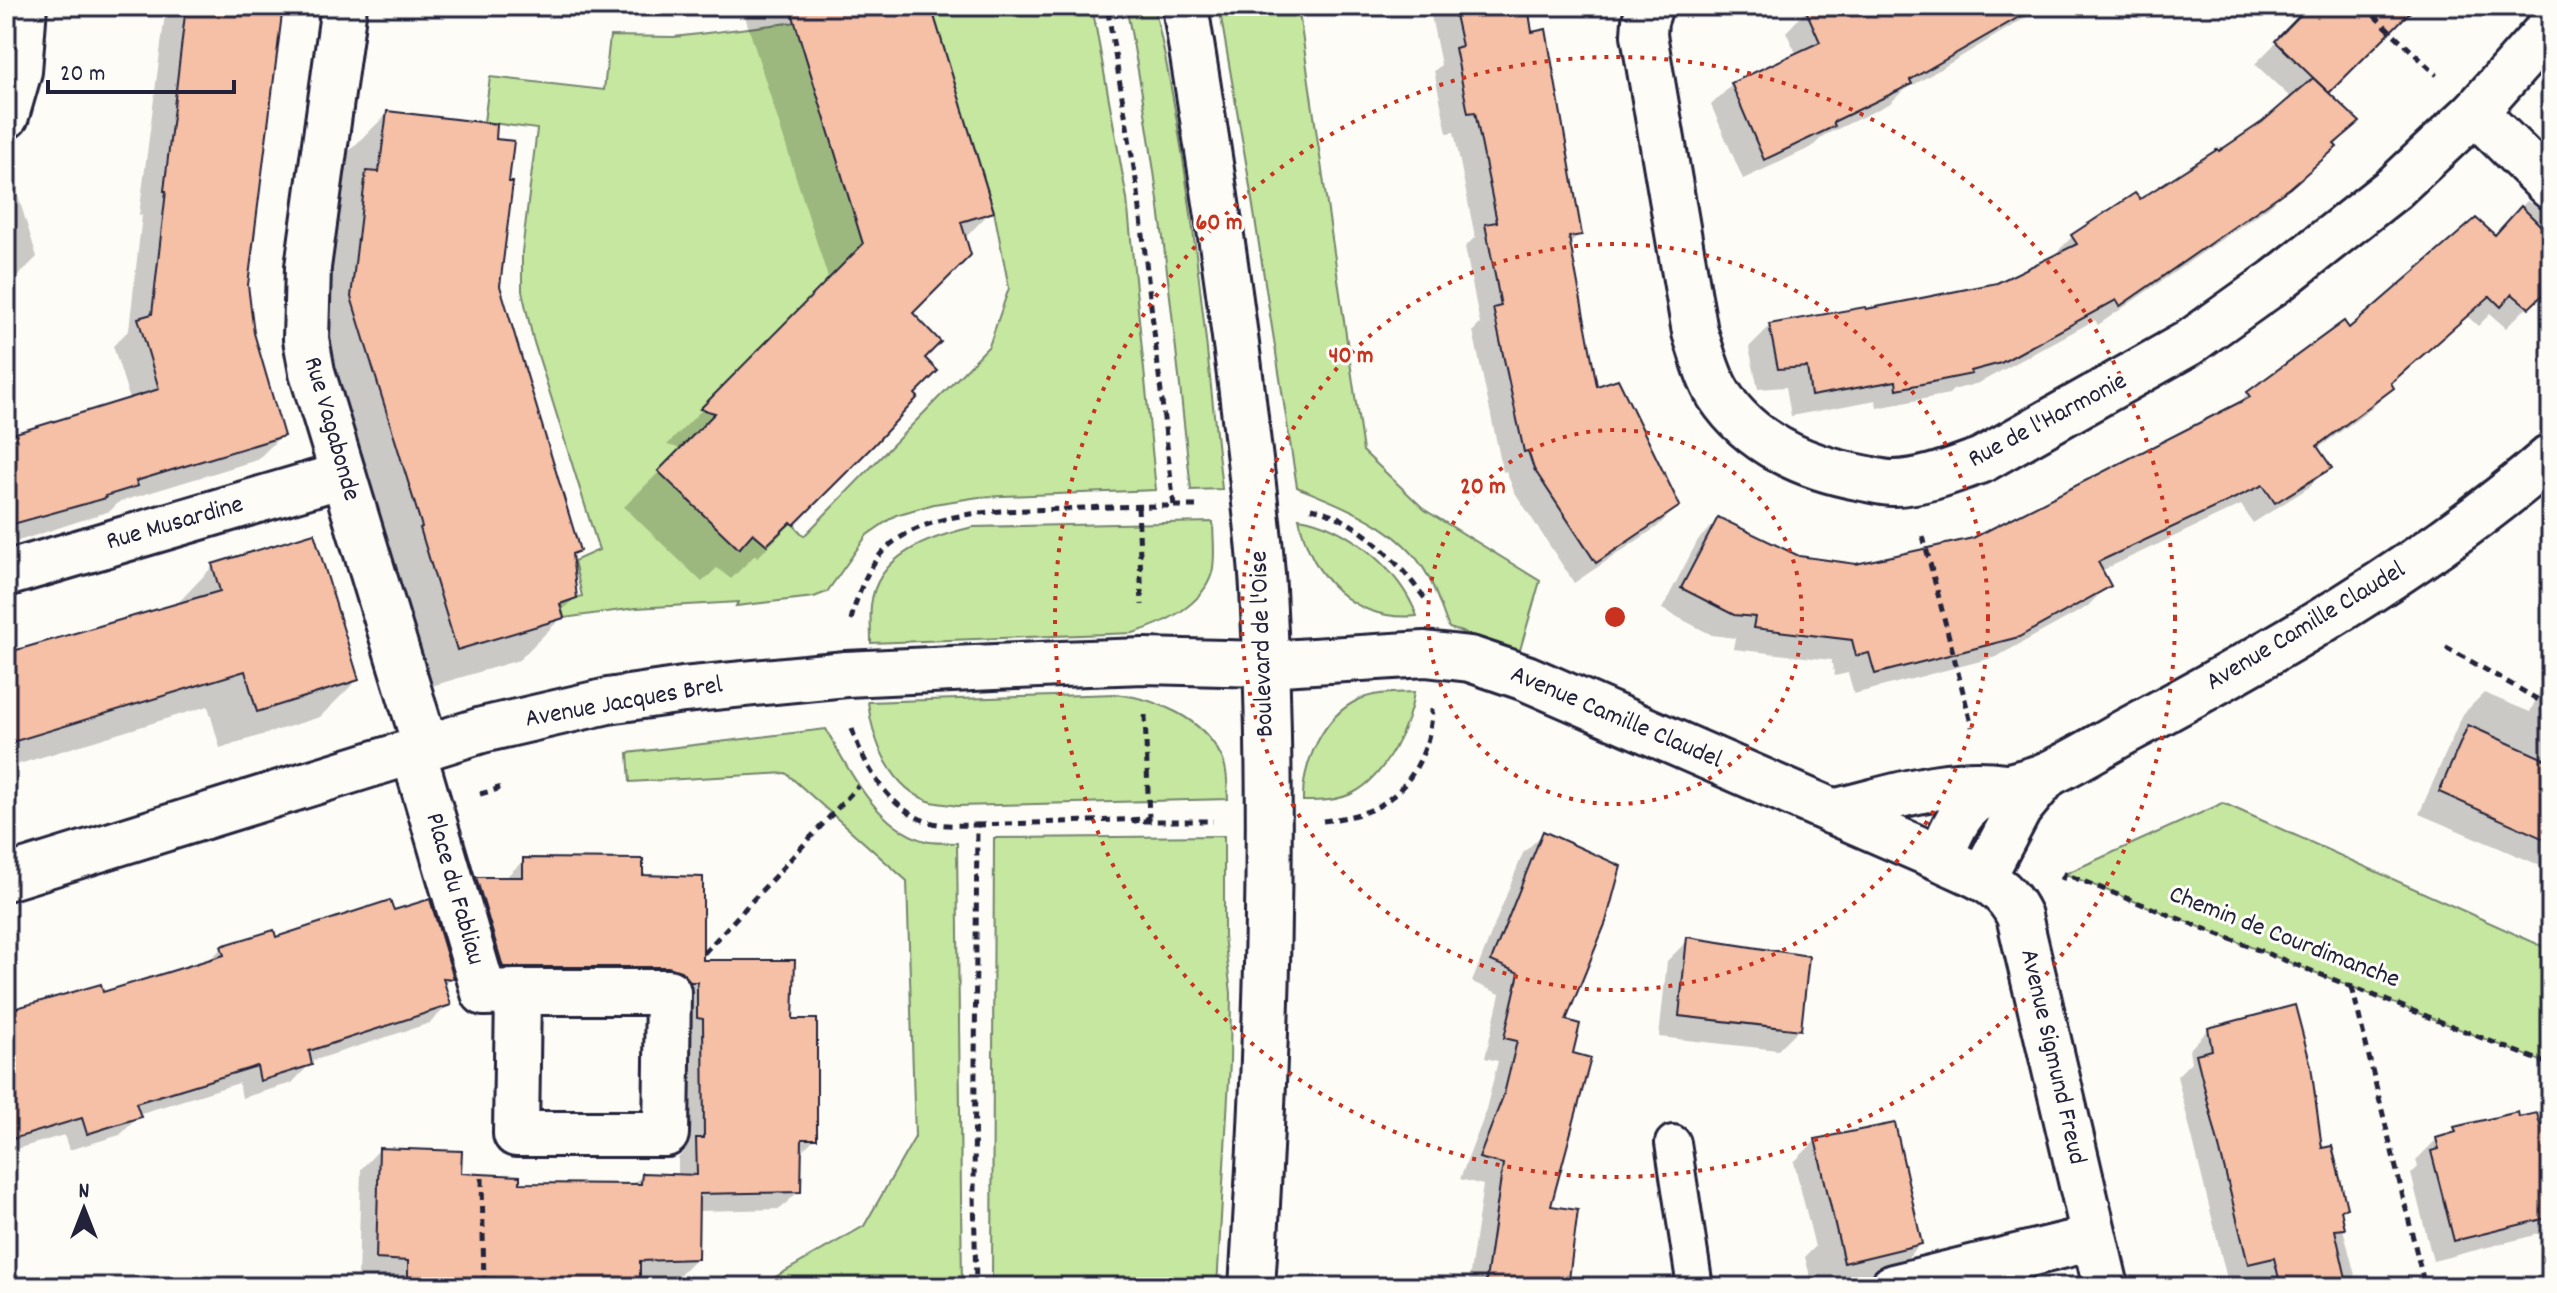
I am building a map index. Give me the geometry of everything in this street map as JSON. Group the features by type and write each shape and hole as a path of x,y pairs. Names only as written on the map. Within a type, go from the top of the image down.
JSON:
{"street":[{"path":"6,116 19,71 24,6"},
{"name":"Rue Vagabonde","path":"344,6 308,267 306,339 312,372 420,749"},
{"name":"Boulevard de l'Oise","path":"1185,6 1236,336 1259,546 1269,821 1268,969 1252,1287"},
{"name":"Rue de l'Harmonie","path":"1650,6 1644,35 1695,332 1719,395 1745,425 1786,455 1828,472 1892,483 1982,460 2056,421 2189,343 2276,281 2394,188 2475,112 2551,26"},
{"path":"2475,112 2551,187"},
{"name":"Avenue Camille Claudel","path":"2027,780 2172,707 2395,575 2512,490 2551,457"},
{"name":"Rue Musardine","path":"6,574 343,475"},
{"name":"Avenue Camille Claudel","path":"1265,664 1425,654 1470,659 1526,678 1957,866"},
{"name":"Avenue Jacques Brel","path":"6,878 420,749 552,712 608,701 709,687 846,674 1144,661 1265,664"},
{"name":"Place du Fabliau","path":"420,749 484,993 668,992"},
{"path":"1833,812 1947,785 2027,780 2019,809 1957,866"},
{"name":"Avenue Sigmund Freud","path":"1957,866 2001,889 2012,901 2019,916 2106,1287"},
{"path":"518,992 516,1134 666,1134 668,992"},
{"path":"1893,1287 2094,1238"}],"lane":[{"path":"1673,1143 1695,1287"}],"path":[{"path":"2364,6 2475,112"},
{"path":"1909,481 1972,727"},
{"path":"2446,647 2551,707"},
{"path":"668,992 858,786"},
{"name":"Chemin de Courdimanche","path":"2019,916 2043,910 2065,874 2551,1065"},
{"path":"2351,986 2425,1287"},
{"path":"484,1287 482,1171 516,1134"}],"green space":[{"path":"931,6 1092,6 1127,199 1156,490 979,497 934,504 896,515 867,535 827,592 814,597 736,606 738,602 636,608 564,618 560,603 582,596 574,561 599,550 533,339 522,291 522,252 537,129 484,122 490,77 604,90 610,36 674,37 797,22 867,257 753,533 767,545 791,522 804,536 989,346 1009,288 994,211"},
{"path":"1126,6 1154,6 1167,66 1195,246 1222,489 1191,490 1156,187"},
{"path":"1219,6 1298,6 1363,451 1425,510 1540,581 1520,650 1449,628 1431,582 1407,548 1374,522 1297,487"},
{"path":"1299,518 1336,530 1370,553 1398,582 1417,616 1374,612 1339,592 1314,559"},
{"path":"1213,522 1214,561 1207,585 1180,612 1145,629 1133,633 871,643 871,605 875,587 884,573 908,551 940,536 973,527"},
{"path":"1414,692 1412,705 1394,749 1365,785 1347,796 1303,801 1311,757 1334,717 1365,697"},
{"path":"1116,694 1147,700 1176,712 1202,731 1213,742 1223,761 1228,799 957,806 932,802 905,787 886,762 874,732 868,702"},
{"path":"826,729 865,795 892,823 925,841 957,843 962,1287 758,1287 864,1226 915,1137 907,881 786,773 630,782 628,753"},
{"path":"2223,803 2551,950 2551,1065 2065,874"},
{"path":"1224,836 1224,936 1231,993 1230,1062 1217,1287 992,1287 994,838"}],"building":[{"path":"186,6 283,6 248,285 254,333 284,436 136,481 138,486 106,498 6,526 6,436 159,389 138,318 152,314"},
{"path":"790,6 931,6 994,212 961,222 971,255 913,313 941,342 925,358 938,371 874,445 794,525 791,522 767,545 753,533 739,549 658,471 715,413 700,409 863,244"},
{"path":"1453,6 1528,6 1532,32 1546,29 1582,235 1569,237 1597,386 1618,379 1680,506 1596,563 1534,469 1528,451 1524,452 1493,308 1501,306 1485,224 1497,222 1475,112 1468,113 1455,48 1462,46"},
{"path":"1804,6 2038,6 1910,80 1912,84 1764,160 1731,83 1820,42"},
{"path":"2309,6 2416,6 2329,93 2275,41"},
{"path":"2313,78 2360,122 2334,144 2337,147 2290,188 2120,306 2116,300 2001,363 1971,371 1972,374 1897,389 1896,381 1811,396 1807,367 1778,369 1769,324 1866,309 1997,283 2077,244 2071,235 2135,193 2140,199 2219,151 2262,122"},
{"path":"387,111 497,124 496,139 514,141 509,182 513,182 500,286 580,551 572,554 577,598 560,604 564,618 457,650 351,297 366,171 379,172"},
{"path":"2521,206 2551,236 2551,287 2529,308 2512,294 2501,307 2490,296 2391,383 2394,388 2317,446 2332,468 2275,503 2263,485 2098,562 2111,586 2019,637 1875,674 1869,653 1856,656 1852,640 1753,628 1755,617 1734,615 1681,588 1718,517 1799,556 1856,564 1973,538 2250,397 2247,392 2344,321 2349,328 2476,218 2495,235"},
{"path":"314,533 359,680 257,712 245,671 6,744 6,653 220,591 212,564"},
{"path":"2468,725 2551,762 2551,842 2439,792"},
{"path":"1543,831 1621,866 1606,922 1566,1020 1580,1024 1573,1053 1591,1058 1551,1206 1578,1210 1568,1287 1485,1287 1503,1164 1479,1158 1504,1094 1517,1041 1504,1038 1519,973 1491,961"},
{"path":"523,858 643,859 643,875 703,877 703,960 795,960 793,1019 817,1019 817,1139 802,1139 801,1192 699,1194 698,1259 640,1261 640,1287 493,1287 494,1278 408,1277 408,1261 376,1259 379,1148 462,1151 461,1173 520,1176 520,1183 641,1184 642,1173 697,1175 696,1138 704,1138 703,1019 697,1018 697,982 690,982 681,971 668,967 503,967 476,877 523,877"},
{"path":"430,899 454,979 443,978 451,1005 309,1051 312,1065 260,1081 257,1066 136,1103 141,1117 87,1134 82,1118 6,1141 6,1011 101,984 103,992 224,955 221,946 274,930 276,937 390,900 394,910"},
{"path":"1687,937 1809,956 1801,1030 1679,1016"},
{"path":"2295,1005 2311,1066 2322,1148 2332,1146 2347,1208 2341,1210 2345,1229 2335,1230 2348,1287 2281,1287 2274,1258 2248,1264 2196,1054 2212,1050 2208,1028"},
{"path":"2518,1112 2519,1117 2537,1113 2540,1125 2551,1122 2551,1217 2454,1241 2431,1151 2439,1149 2436,1138 2456,1132 2454,1127"},
{"path":"1895,1123 1922,1244 1844,1263 1815,1139"}]}
